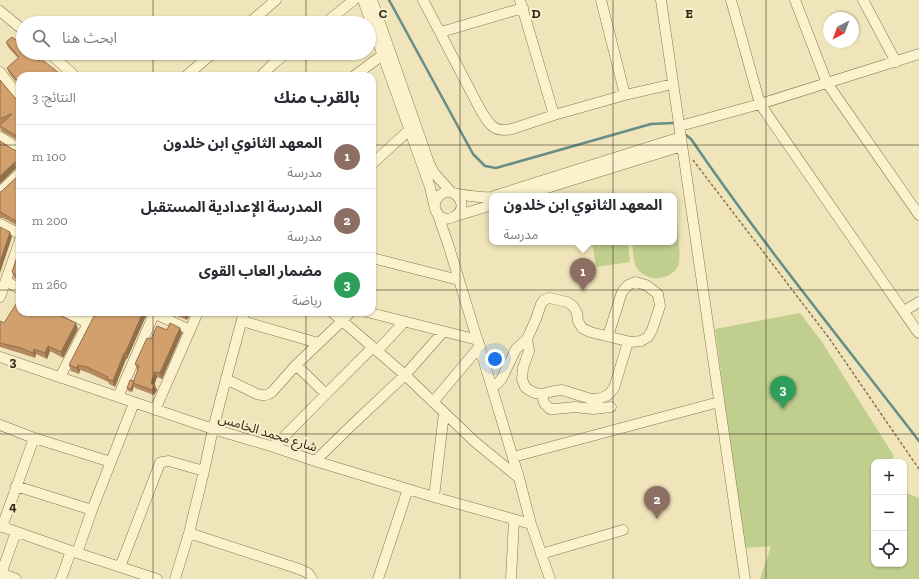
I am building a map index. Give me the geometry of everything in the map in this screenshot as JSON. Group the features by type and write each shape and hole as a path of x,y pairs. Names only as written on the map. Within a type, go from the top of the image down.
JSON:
{"street":[{"path":"257,16 276,0"},
{"path":"334,16 354,0"},
{"path":"363,0 370,16"},
{"path":"372,0 409,130 430,187 436,210 449,247 519,478 531,524 550,579"},
{"path":"423,0 480,109 487,120 494,127 500,130 512,129 624,95 673,84"},
{"path":"601,0 624,95"},
{"path":"661,0 745,579"},
{"path":"731,0 760,104 919,333"},
{"path":"795,0 827,83 919,215"},
{"path":"863,0 896,62"},
{"path":"441,32 522,4 554,115"},
{"path":"0,11 16,24"},
{"path":"376,29 429,163 434,173 461,201 461,209 450,225 449,247"},
{"path":"376,60 386,52"},
{"path":"680,126 760,104 919,54"},
{"path":"57,60 70,72"},
{"path":"191,72 205,60"},
{"path":"265,72 278,60"},
{"path":"359,72 375,60"},
{"path":"0,72 16,93"},
{"path":"376,160 409,130"},
{"path":"0,137 16,147"},
{"path":"530,193 682,142"},
{"path":"504,193 682,142"},
{"path":"0,192 16,176"},
{"path":"489,196 482,197 447,192 442,193 436,200 435,204 436,210 440,216 447,219 489,206"},
{"path":"0,224 16,232"},
{"path":"0,295 16,252"},
{"path":"376,259 459,280"},
{"path":"6,282 16,287"},
{"path":"492,388 501,380 516,349 527,339 544,300 549,298 567,302 573,306 582,328 590,332 631,342 641,341 648,337 652,330 660,306 658,294 646,285 635,282 628,285 622,292 608,336"},
{"path":"904,311 919,302"},
{"path":"376,314 479,343"},
{"path":"74,316 88,323"},
{"path":"60,377 92,316"},
{"path":"118,397 151,316"},
{"path":"161,316 190,330"},
{"path":"155,410 196,316"},
{"path":"337,316 405,375 475,442 519,478"},
{"path":"226,379 257,394 265,395 272,392 296,365 346,316"},
{"path":"175,579 189,533 213,429 243,317 318,343"},
{"path":"274,447 326,394 404,322"},
{"path":"315,461 405,375 443,332"},
{"path":"527,339 529,351 523,368 522,379 525,387 535,393 542,394 562,390 598,400 608,395 614,388 628,342"},
{"path":"433,402 479,343"},
{"name":"شارع محمد الخامس","path":"0,357 213,429 434,497 531,524"},
{"path":"296,365 326,394"},
{"path":"542,394 544,403 548,407 569,402 578,404 584,408 593,409 611,407"},
{"path":"513,458 719,402"},
{"path":"61,579 92,510 134,403"},
{"path":"434,497 444,413"},
{"path":"0,425 34,438 111,462"},
{"path":"34,438 1,526 157,579"},
{"path":"120,567 160,463 169,461 204,471"},
{"path":"16,486 92,510"},
{"path":"378,579 408,489"},
{"path":"511,579 514,520"},
{"path":"542,554 623,530"},
{"path":"16,532 1,574 16,579"},
{"path":"189,533 299,569 308,573 312,579"}],"path":[{"path":"692,159 829,338 919,468"}],"green space":[{"path":"677,219 680,256 678,266 674,271 664,277 651,277 640,272 636,267 632,245 677,245"},
{"path":"592,245 628,245 630,262 596,267"},
{"path":"800,313 822,342 894,456 892,459 871,459 871,567 907,567 907,493 919,498 919,579 760,579 771,546 745,548 715,329"}],"building":[{"path":"12,37 16,40 16,54 6,42"},
{"path":"16,60 42,60 58,72 16,72 16,79 7,68"},
{"path":"0,80 16,98 16,136 0,126 12,114 0,119"},
{"path":"0,141 16,150 16,163 0,176"},
{"path":"16,178 16,221 0,212 0,192"},
{"path":"0,227 10,232 0,262"},
{"path":"16,260 16,274 12,272"},
{"path":"16,304 16,316 61,316 76,323 61,352 48,346 45,353 34,349 33,353 21,348 0,343 0,321 4,323"},
{"path":"94,316 141,316 113,381 87,367 78,365 77,368 69,365"},
{"path":"170,323 180,328 160,373 155,372 151,383 155,385 152,390 133,383 139,366 135,364 147,338 151,339 157,326 167,330"},
{"path":"130,380 134,381 131,389 127,388"}],"waterway":[{"path":"389,0 473,154 485,166 496,168 651,124 674,123"},
{"path":"686,135 691,139 774,254 919,441"}],"place":[{"name":"المعهد الثانوي ابن خلدون","path":"583,291"},
{"name":"مضمار العاب القوى","path":"783,409"},
{"name":"المدرسة الإعدادية المستقبل","path":"657,519"}]}
